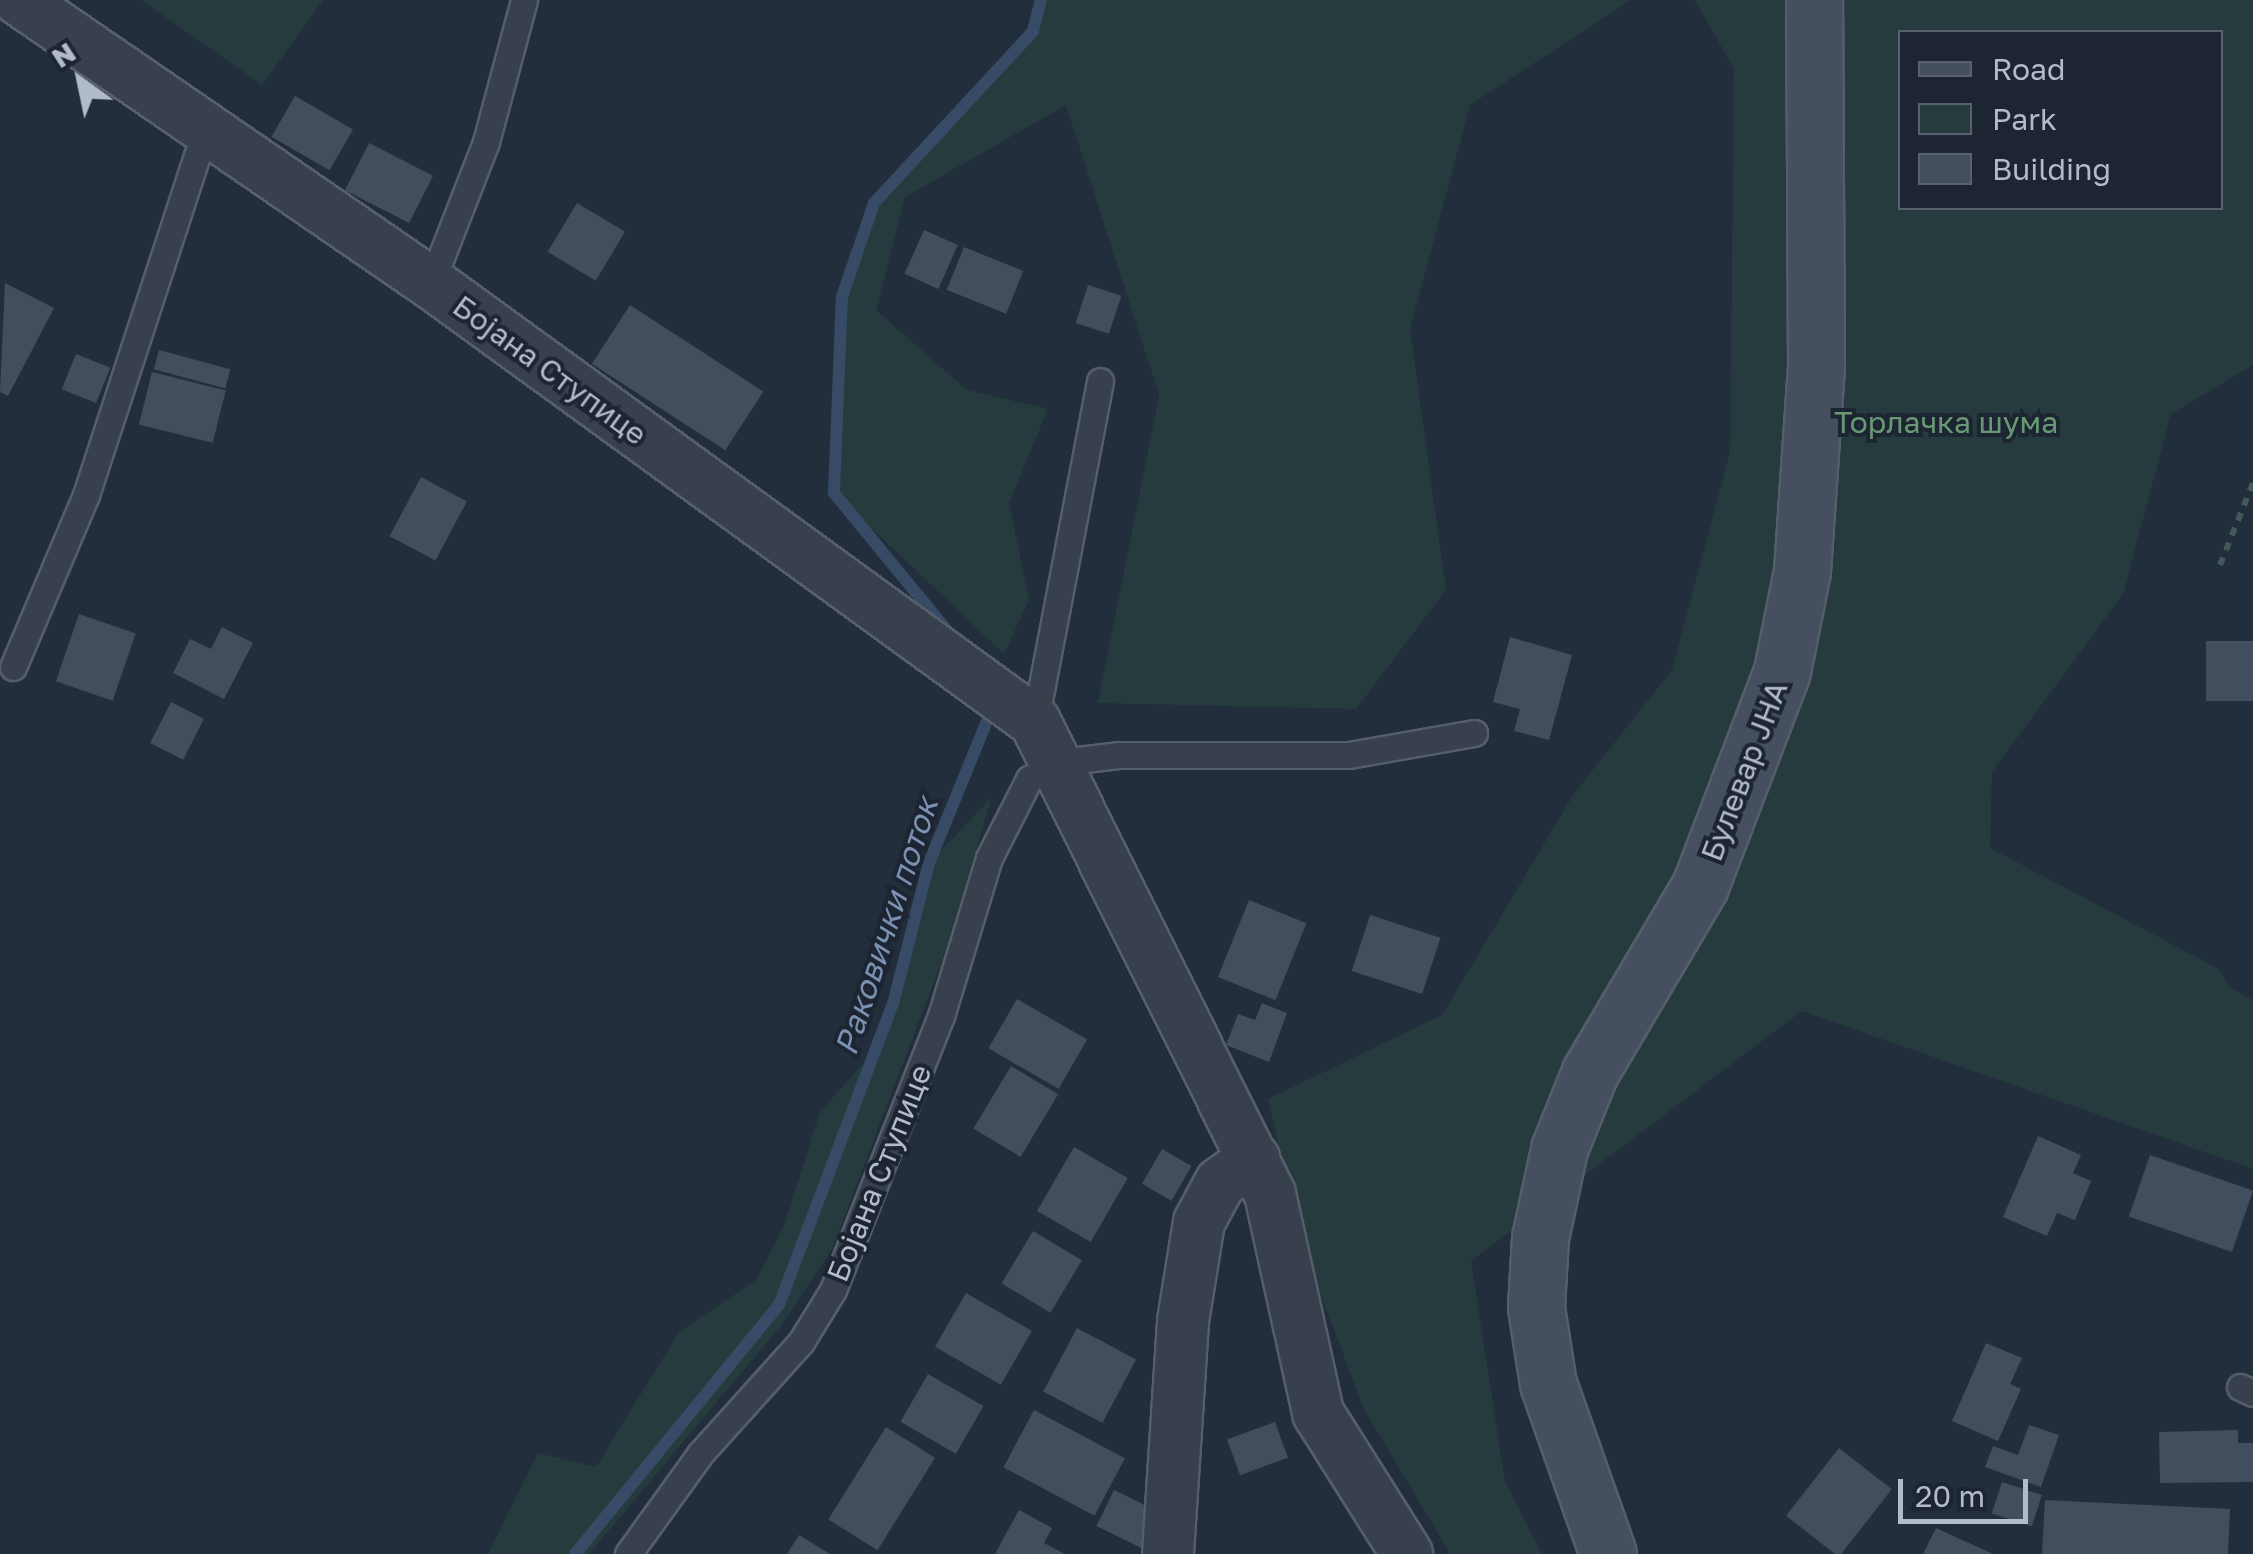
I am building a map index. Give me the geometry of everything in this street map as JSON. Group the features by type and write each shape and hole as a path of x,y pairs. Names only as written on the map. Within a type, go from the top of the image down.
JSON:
{"main road":[{"name":"Булевар ЈНА","path":"1608,1554 1548,1384 1536,1306 1540,1238 1559,1149 1590,1072 1700,886 1782,671 1802,571 1816,364 1814,0"}],"street":[{"name":"Бојана Ступице","path":"18,0 431,283 976,678 1040,733 1254,1159 1280,1228 1318,1413 1407,1554"},
{"path":"1168,1554 1183,1321 1199,1222 1220,1183 1254,1159"}],"lane":[{"path":"431,283 486,142 524,0"},
{"path":"13,667 86,495 205,130"},
{"path":"1100,381 1040,733 1350,754 1474,733"},
{"name":"Бојана Ступице","path":"628,1554 700,1454 801,1342 833,1290 941,1016 989,858 1029,779 1040,733"}],"path":[{"path":"2220,565 2253,483"}],"green space":[{"path":"141,0 323,0 262,85"},
{"path":"1041,0 1631,0 1470,105 1410,329 1446,590 1356,709 1098,703 1159,395 1066,105 905,197 876,310 967,390 1048,409 1009,503 1029,600 1004,654 834,493 842,297 874,203 1033,31"},
{"name":"Торлачка шума","path":"1695,0 2253,0 2253,365 2171,414 2123,594 1992,772 1990,848 2219,969 2230,988 2253,1000 2253,1169 1802,1011 1471,1261 1505,1481 1542,1554 1450,1554 1364,1409 1305,1254 1268,1099 1442,1015 1573,795 1672,670 1730,452 1734,69"},
{"path":"992,797 945,953 832,1249 780,1327 589,1554 488,1554 538,1453 596,1467 679,1332 756,1280 784,1226 820,1112 877,1048 929,863"}],"building":[{"path":"295,96 353,130 330,170 272,137"},
{"path":"369,143 433,176 409,223 345,190"},
{"path":"577,203 625,232 596,281 548,252"},
{"path":"924,230 958,245 938,289 904,274"},
{"path":"964,247 1023,271 1006,314 947,290"},
{"path":"5,283 54,308 8,396 0,392"},
{"path":"1088,285 1121,296 1109,334 1076,323"},
{"path":"630,305 763,392 725,450 592,364"},
{"path":"159,350 230,369 225,388 154,369"},
{"path":"76,354 110,368 96,403 62,389"},
{"path":"152,372 226,390 213,443 139,424"},
{"path":"421,477 467,501 435,561 390,536"},
{"path":"79,614 136,634 113,701 56,681"},
{"path":"222,627 253,643 224,699 173,673 190,639 211,649"},
{"path":"1510,637 1572,655 1549,740 1514,731 1520,709 1493,702"},
{"path":"2206,641 2253,641 2253,701 2206,701"},
{"path":"171,702 204,719 183,760 150,743"},
{"path":"1249,900 1306,923 1275,1000 1218,977"},
{"path":"1370,915 1440,938 1422,994 1352,971"},
{"path":"1017,999 1087,1040 1059,1089 988,1048"},
{"path":"1262,1003 1287,1013 1269,1062 1226,1045 1238,1014 1255,1020"},
{"path":"1011,1066 1058,1094 1021,1157 973,1129"},
{"path":"2038,1136 2081,1155 2073,1173 2091,1181 2075,1220 2057,1213 2047,1236 2003,1217"},
{"path":"1074,1147 1128,1178 1091,1242 1037,1211"},
{"path":"1162,1149 1191,1166 1171,1201 1142,1184"},
{"path":"2150,1155 2253,1190 2232,1252 2129,1216"},
{"path":"1033,1231 1082,1260 1050,1313 1002,1283"},
{"path":"966,1293 1032,1331 1001,1385 935,1347"},
{"path":"1077,1328 1136,1359 1102,1423 1043,1392"},
{"path":"1986,1343 2022,1358 2010,1384 2021,1389 1998,1441 1952,1421"},
{"path":"928,1374 983,1406 956,1454 900,1422"},
{"path":"1034,1410 1125,1458 1094,1516 1003,1467"},
{"path":"1275,1422 1288,1458 1240,1475 1227,1439"},
{"path":"2029,1425 2059,1435 2041,1487 1985,1467 1993,1446 2018,1455"},
{"path":"886,1427 935,1458 877,1550 828,1519"},
{"path":"2238,1430 2238,1443 2253,1443 2253,1482 2160,1483 2159,1432"},
{"path":"1839,1448 1892,1489 1841,1554 1835,1554 1786,1516"},
{"path":"2002,1482 2042,1495 2032,1526 1992,1513"},
{"path":"1114,1490 1158,1511 1141,1547 1096,1526"},
{"path":"2045,1500 2230,1509 2228,1554 2042,1554"},
{"path":"1019,1510 1052,1528 1044,1543 1065,1554 995,1554"},
{"path":"1936,1528 1993,1554 1923,1554"},
{"path":"799,1535 830,1554 787,1554"}],"waterway":[{"name":"Раковички поток","path":"949,633 834,493 842,297 874,203 1033,31 1041,0"},
{"name":"Раковички поток","path":"575,1554 779,1305 893,1004 929,863 994,704"}]}
